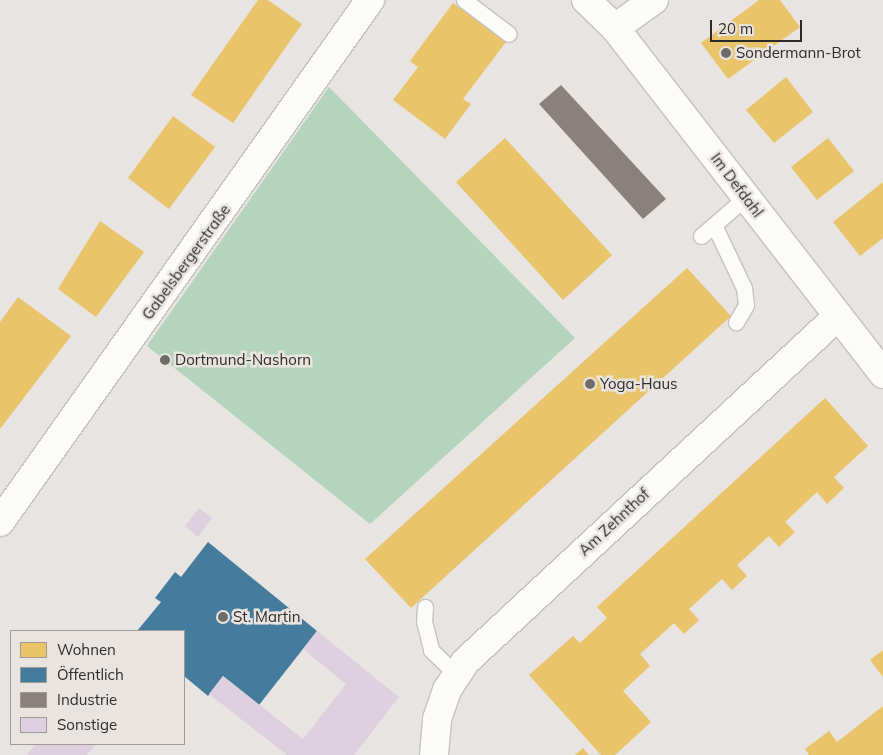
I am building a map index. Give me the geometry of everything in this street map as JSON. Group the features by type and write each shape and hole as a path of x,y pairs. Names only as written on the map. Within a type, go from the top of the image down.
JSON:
{"street":[{"name":"Gabelsbergerstraße","path":"0,522 370,0"},
{"name":"Im Defdahl","path":"586,0 615,28 883,374"},
{"path":"615,28 654,0"},
{"name":"Am Zehnthof","path":"434,755 437,720 456,674 506,622 838,316"}],"lane":[{"path":"464,0 509,34"},
{"path":"701,236 746,197"},
{"path":"714,225 746,293 746,305 736,322"},
{"path":"425,607 424,621 431,650 456,674"}],"green space":[{"path":"329,87 575,338 370,524 147,346"}],"building: Wohnen":[{"path":"258,0 268,0 302,24 233,123 191,95"},
{"path":"759,0 780,0 800,27 728,79 701,43"},
{"path":"453,3 506,42 463,99 471,104 445,139 393,100 418,67 410,61"},
{"path":"786,77 813,112 774,143 746,110"},
{"path":"173,116 215,147 169,209 128,178"},
{"path":"505,138 612,255 563,300 456,182"},
{"path":"828,138 854,171 817,200 791,167"},
{"path":"883,182 883,238 860,256 833,222"},
{"path":"100,221 144,252 96,317 58,289"},
{"path":"687,268 731,316 411,608 365,559"},
{"path":"18,297 71,336 0,429 0,322"},
{"path":"825,398 868,446 834,477 844,488 827,504 817,492 785,522 795,532 779,547 769,536 737,565 747,576 732,590 722,579 689,609 699,620 684,634 674,623 640,654 650,666 623,691 651,722 615,755 601,755 529,675 573,636 580,643 607,618 597,607"},
{"path":"883,650 883,677 870,660"},
{"path":"883,706 883,755 809,755 805,749 829,731 837,742"},
{"path":"583,748 589,755 575,755"}],"building: Öffentlich":[{"name":"St. Martin","path":"208,542 317,631 259,705 223,676 208,696 185,677 185,630 138,630 161,602 155,598 175,572 181,577"}],"building: Industrie":[{"path":"561,85 666,199 643,219 539,104"}],"building: Sonstige":[{"path":"199,508 212,518 198,537 185,526"},
{"path":"317,631 399,697 354,755 287,755 209,694 223,676 303,739 346,684 303,649"},
{"path":"35,745 95,745 87,755 27,755"}],"place":[{"name":"Sondermann-Brot","path":"726,53"},
{"name":"Dortmund-Nashorn","path":"165,360"},
{"name":"Yoga-Haus","path":"590,384"},
{"name":"St. Martin","path":"223,617"}]}
